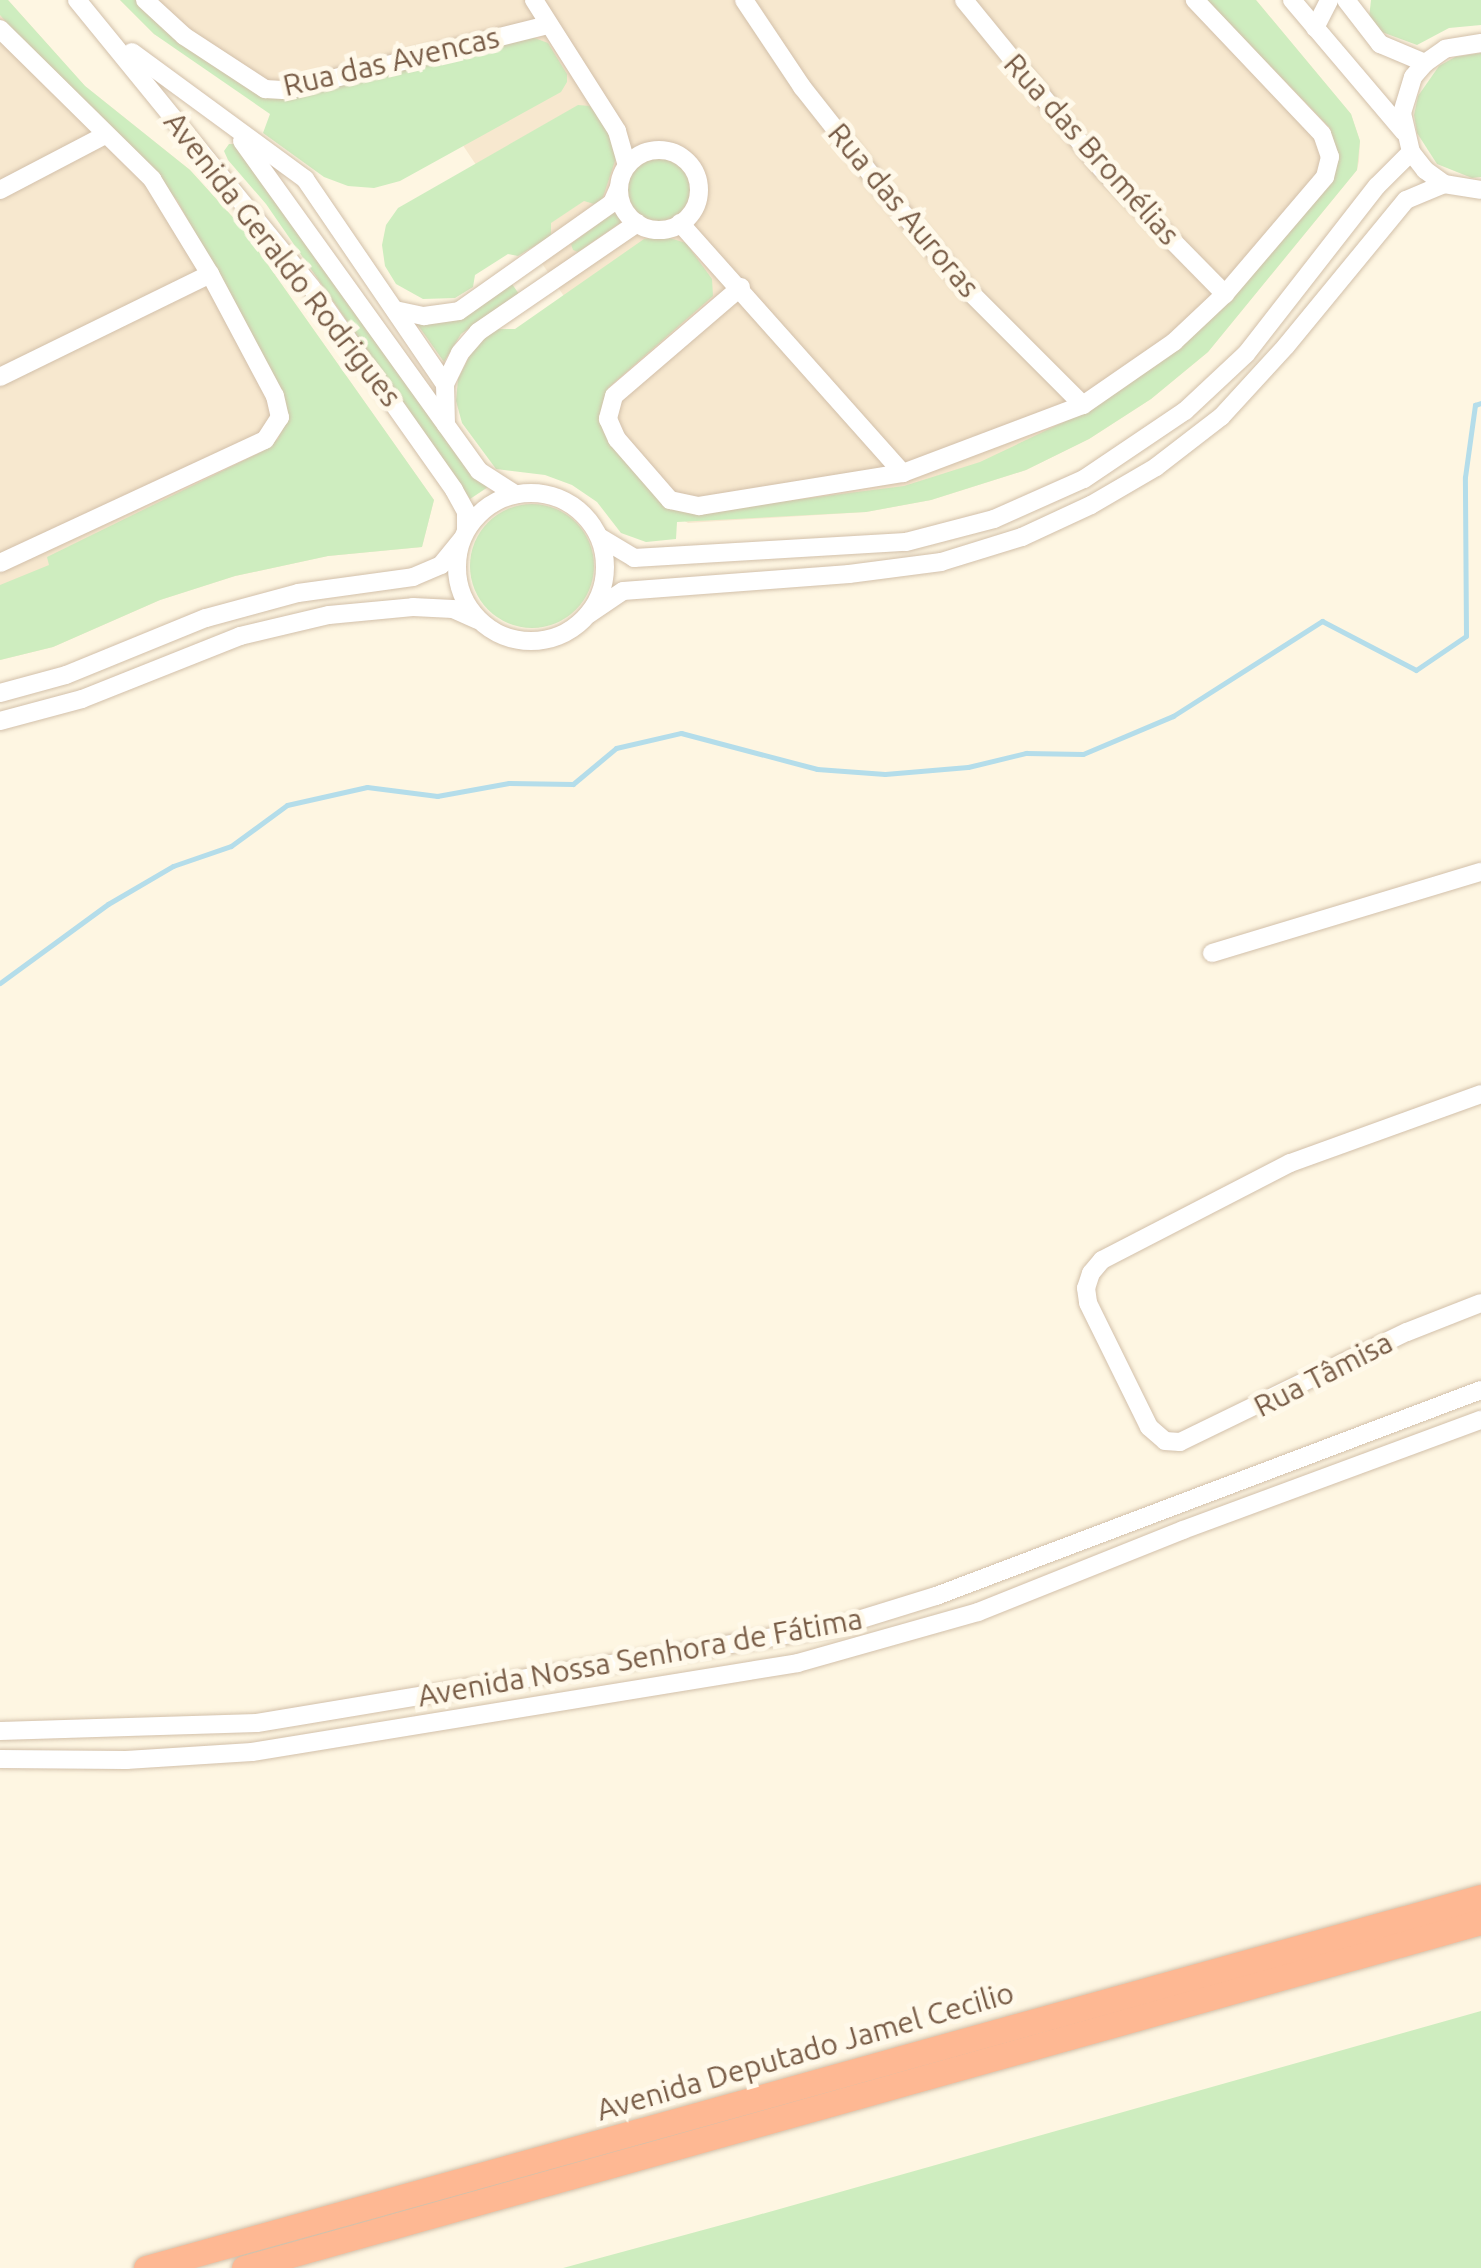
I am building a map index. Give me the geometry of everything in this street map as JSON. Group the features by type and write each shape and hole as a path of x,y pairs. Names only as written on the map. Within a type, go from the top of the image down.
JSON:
{"highway":[{"name":"Avenida Deputado Jamel Cecilio","path":"146,2268 1481,1896"},
{"name":"Avenida Deputado Jamel Cecilio","path":"244,2268 1481,1922"}],"street":[{"name":"Avenida Geraldo Rodrigues","path":"78,0 140,61 305,179 445,384 446,425"},
{"name":"Avenida Geraldo Rodrigues","path":"78,0 310,287 436,461 466,512 464,534"},
{"name":"Rua das Avencas","path":"144,0 184,36 249,78 266,88 287,90 547,25"},
{"path":"395,310 424,316 459,311 612,203 626,166 617,131 534,0"},
{"name":"Rua das Auroras","path":"744,0 802,87 886,192 967,289 1082,405"},
{"name":"Rua das Bromélias","path":"964,0 1101,168 1225,294"},
{"path":"741,287 614,396 608,419 617,439 670,500 699,506 903,472 1082,405 1174,342 1225,294 1324,177 1330,156 1322,134 1195,0"},
{"path":"1292,0 1404,132 1411,152 1425,170 1444,184 1481,190"},
{"path":"1315,28 1329,0"},
{"path":"1346,0 1380,44 1425,63"},
{"path":"1363,22 1367,0"},
{"path":"0,29 152,180 210,274 276,396 280,417 264,440 0,563"},
{"path":"1404,132 1406,94 1425,63 1445,49 1481,42"},
{"path":"617,131 652,150 684,158 697,178 696,203 680,223 659,230 637,224 623,208 619,187"},
{"name":"Avenida Geraldo Rodrigues","path":"236,132 479,471 494,485 516,494"},
{"path":"212,162 217,138 236,132"},
{"path":"0,190 105,136"},
{"path":"626,166 652,150"},
{"path":"601,538 634,558 906,542 994,519 1084,479 1186,411 1246,354 1377,186 1411,152"},
{"path":"0,721 82,699 240,636 329,616 413,606 453,609 498,634 522,641 547,640 570,631 623,591 850,574 941,562 1022,537 1091,505 1156,467 1221,416 1286,346 1406,200 1444,184"},
{"path":"680,223 903,472"},
{"path":"445,384 460,353 478,332 637,224"},
{"path":"561,241 576,264"},
{"path":"0,377 210,274"},
{"path":"514,275 526,284 531,296"},
{"path":"0,694 66,675 224,613 298,593 414,577 440,565 496,501 516,494 542,492 566,500 587,516 601,538 606,578 589,614"},
{"path":"464,534 458,582 478,620"},
{"path":"1212,953 1481,872"},
{"name":"Rua Tâmisa","path":"1481,1094 1290,1163 1096,1266 1087,1280 1088,1303 1149,1427 1166,1441 1190,1440 1407,1332 1481,1303"},
{"name":"Avenida Nossa Senhora de Fátima","path":"0,1731 257,1723 839,1626 936,1596 1481,1390"},
{"name":"Avenida Nossa Senhora de Fátima","path":"0,1759 126,1760 252,1752 798,1662 978,1612 1183,1530 1481,1420"}],"shaded area":[{"path":"0,0 8,0 85,86 190,170 239,224 434,500 422,547 328,556 235,576 160,600 53,647 0,660"},
{"path":"120,0 1256,0 1351,114 1360,141 1359,161 1357,170 1208,352 1151,399 1089,439 1026,470 931,500 866,512 688,523 587,459 602,353 452,129 329,127 154,34"}],"green space":[{"path":"0,0 8,0 85,86 190,170 239,224 434,500 422,547 328,556 235,576 160,600 53,647 0,660 0,585 49,565 47,557 263,451 278,439 285,423 284,398 177,200 36,56 0,15"},
{"path":"120,0 137,0 249,88 532,37 548,43 567,74 567,82 561,92 400,181 374,188 348,186 324,177 263,133 270,114 154,34"},
{"path":"1207,0 1256,0 1351,114 1360,141 1357,170 1208,352 1151,399 1089,439 1026,470 931,500 866,512 677,522 676,539 646,542 621,533 597,502 572,485 545,475 496,469 462,423 456,401 458,379 475,345 494,329 515,329 644,239 663,236 686,243 712,279 713,296 609,387 599,416 604,433 660,500 699,512 904,486 980,462 1087,411 1156,365 1337,161 1330,128"},
{"path":"1371,0 1481,0 1481,25 1449,28 1417,45 1379,31 1369,18"},
{"path":"1481,53 1481,177 1472,178 1437,164 1417,133 1414,115 1418,96 1439,66 1455,57"},
{"path":"578,105 590,106 614,139 616,158 602,200 594,204 584,201 551,223 551,236 518,256 508,254 475,275 473,287 455,298 423,299 396,284 385,266 382,245 386,225 398,208"},
{"path":"229,144 237,144 488,487 470,499 266,204 228,160 224,151"},
{"path":"659,159 681,168 690,190 681,212 659,221 637,212 628,190 637,168"},
{"path":"613,213 620,216 620,223 578,252 573,250 571,244"},
{"path":"512,284 519,294 461,334 444,362 415,321"},
{"path":"532,504 556,508 576,522 590,542 594,566 590,590 576,610 556,624 532,628 508,624 488,610 474,590 470,566 474,542 488,522 508,508"},
{"path":"1481,2011 1481,2268 563,2268 751,2217"}],"waterway":[{"path":"0,983 108,904 173,866 231,846 287,805 367,787 437,796 509,783 573,784 616,748 681,733 817,769 885,774 968,767 1026,753 1083,754 1173,716 1322,621 1416,670 1466,636 1465,477 1475,405 1481,403"}]}
